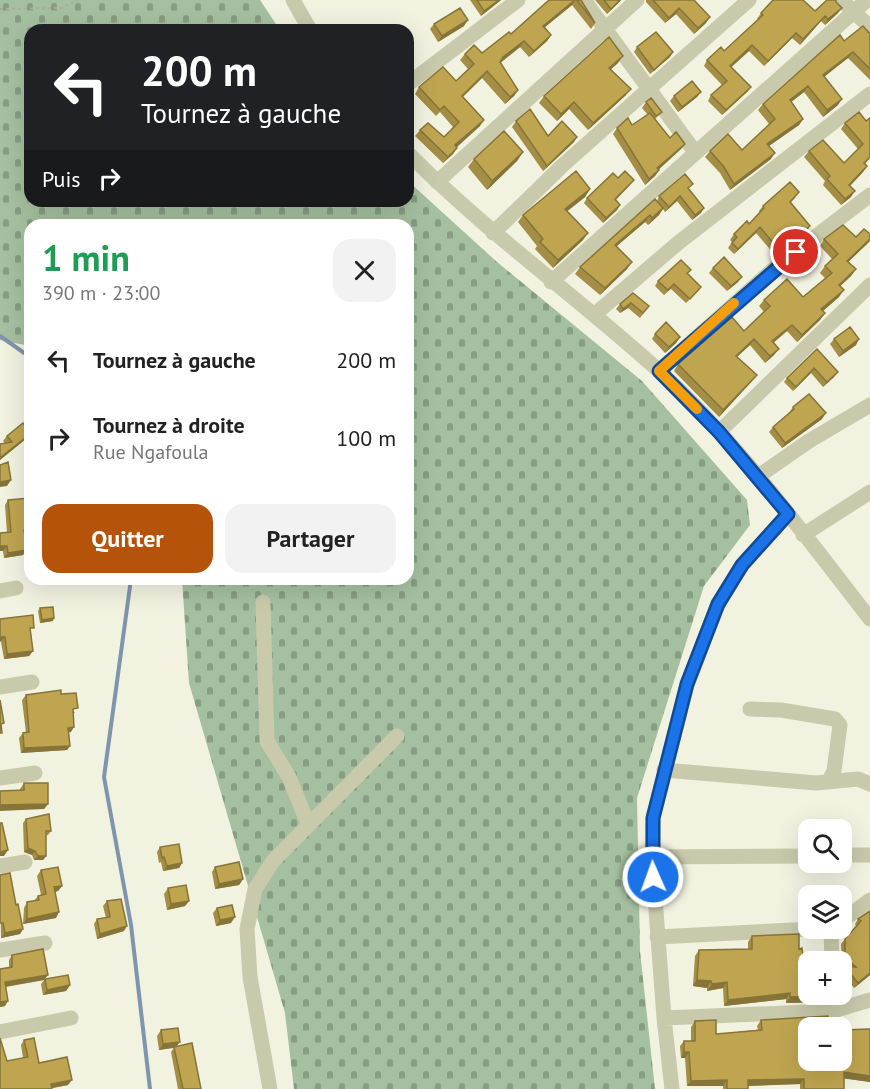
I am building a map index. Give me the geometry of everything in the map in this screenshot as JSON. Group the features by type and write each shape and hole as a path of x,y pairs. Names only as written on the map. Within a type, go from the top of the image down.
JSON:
{"street":[{"path":"293,0 307,24"},
{"path":"414,79 518,0"},
{"path":"584,0 695,152"},
{"path":"437,182 637,0"},
{"path":"493,233 647,89 749,0"},
{"path":"840,0 870,27"},
{"path":"551,282 867,0"},
{"path":"594,315 678,243 870,94"},
{"path":"414,159 493,233 659,371 719,432 788,514 870,618"},
{"path":"659,371 777,266 870,195"},
{"path":"719,432 870,285"},
{"path":"757,477 809,441 870,405"},
{"path":"803,535 870,492"},
{"path":"672,1089 657,937 652,857 653,818 687,684 718,604 742,565 788,514"},
{"path":"0,591 16,588"},
{"path":"263,602 267,741 290,777 308,824"},
{"path":"0,687 32,682"},
{"path":"750,709 792,711 836,719 840,725 834,771 828,782"},
{"path":"270,1089 249,977 247,929 255,889 273,861 397,736"},
{"path":"664,770 828,782 858,778 870,784"},
{"path":"0,778 36,773"},
{"path":"852,855 870,855"},
{"path":"652,857 798,856"},
{"path":"0,866 25,862"},
{"path":"852,913 870,900"},
{"path":"657,937 798,928"},
{"path":"0,950 45,944"},
{"path":"664,1017 833,1011 870,1000"},
{"path":"833,1005 833,1011"},
{"path":"0,1032 71,1018"}],"path":[{"path":"0,9 62,8 78,0"}],"green space":[{"path":"0,0 260,0 276,24 24,24 24,207 414,207 414,186 497,262 642,381 747,500 750,525 704,586 637,798 640,951 655,1089 294,1089 285,1013 189,683 182,585 414,585 414,219 24,219 24,345 0,340"}],"building":[{"path":"477,0 499,0 484,11"},
{"path":"549,0 575,0 543,26 551,35 534,51 524,41 503,57 500,62 518,90 510,97 487,71 462,96 484,120 455,145 457,148 448,157 420,130 428,123 444,137 459,122 444,106 440,110 419,87 443,67 456,81 474,64 465,54 474,45 482,53 509,32 511,34"},
{"path":"577,0 581,0 595,23"},
{"path":"604,0 620,0 611,9"},
{"path":"653,0 694,0 710,17 698,28 679,8 669,18"},
{"path":"773,0 803,0 815,11 827,0 836,0 842,8 828,19 825,16 803,39 796,33 768,61 752,45 730,66 751,87 726,110 711,95 727,81 707,60 721,47 724,51 763,15 761,13"},
{"path":"460,8 468,20 442,36 434,24"},
{"path":"863,26 870,34 870,69 853,52 823,75 842,99 827,110 808,86 790,100 803,119 767,144 775,153 734,184 724,167 710,151 728,134 742,150 775,119 763,104 840,35 844,41"},
{"path":"656,32 673,52 654,70 637,47"},
{"path":"609,37 623,56 609,68 631,89 593,123 574,102 561,114 544,96"},
{"path":"692,81 701,92 682,107 674,96"},
{"path":"651,98 662,112 656,116 646,102"},
{"path":"530,109 548,136 562,121 577,137 547,166 516,121"},
{"path":"859,112 866,121 870,118 870,157 864,163 867,166 849,185 855,191 845,199 827,179 830,176 809,151 823,140 844,163 863,144 845,123"},
{"path":"650,113 670,138 676,132 685,144 657,168 659,170 649,179 617,128 628,118 632,125"},
{"path":"504,131 523,152 492,181 474,159"},
{"path":"576,171 590,189 565,209 588,233 558,260 540,242 543,239 523,215"},
{"path":"625,171 634,180 615,199 620,205 606,218 587,198 613,173 618,178"},
{"path":"685,174 693,184 688,188 704,208 695,215 680,196 669,207 659,196"},
{"path":"790,182 799,192 790,202 810,226 779,250 760,227 738,249 732,243 737,237 734,234 747,221 749,224 764,208 763,206"},
{"path":"655,199 663,208 652,218 650,215 615,245 632,262 605,288 580,267"},
{"path":"843,225 856,237 864,229 870,234 870,239 847,261 856,269 839,285 844,290 821,309 825,313 802,335 792,325 772,341 779,349 770,356 754,339 736,356 757,375 723,410 678,364 732,317 744,331 770,306 764,300 787,279 803,297 832,273 825,266 838,254 824,239"},
{"path":"724,257 742,277 731,286 713,268"},
{"path":"681,260 691,270 687,273 701,287 690,299 674,284 668,290 658,281"},
{"path":"633,293 649,306 643,313 631,303 623,309 620,304"},
{"path":"666,322 680,337 669,347 655,334"},
{"path":"850,327 859,339 843,351 834,339"},
{"path":"817,349 838,372 827,382 814,368 796,387 787,378"},
{"path":"809,394 826,413 785,443 773,427"},
{"path":"24,424 24,439 0,458 0,444 12,442 7,436"},
{"path":"8,462 11,480 0,482 0,465"},
{"path":"24,499 24,550 8,553 7,546 0,546 0,533 11,532 8,500"},
{"path":"53,607 54,618 42,620 40,608"},
{"path":"33,615 34,628 30,628 33,651 7,654 5,637 0,637 0,619"},
{"path":"61,690 61,694 76,693 78,708 73,709 74,727 68,728 70,746 24,748 23,733 29,732 26,695"},
{"path":"0,700 4,723 1,724 2,733 0,733"},
{"path":"24,783 48,783 48,804 0,805 0,791 24,790"},
{"path":"49,814 51,831 46,831 46,856 38,856 35,851 28,848 26,819"},
{"path":"0,823 2,823 8,850 0,852"},
{"path":"179,844 182,863 167,866 164,857 162,858 160,847"},
{"path":"239,862 243,879 219,884 215,867"},
{"path":"58,867 62,886 54,887 59,912 27,919 27,902 39,900 38,896 46,894 41,870"},
{"path":"10,873 23,929 5,933 3,923 0,923 0,875"},
{"path":"186,885 189,901 171,904 168,888"},
{"path":"121,899 127,926 100,934 97,919 110,917 107,901"},
{"path":"232,905 235,917 220,920 217,908"},
{"path":"870,911 870,973 858,983 852,976 852,967 856,967 852,963 852,951 845,951 845,939 852,939 852,931 861,921 858,919"},
{"path":"798,934 799,949 802,948 802,951 798,951 798,997 790,997 790,993 728,1000 727,982 712,984 711,981 697,980 699,950 752,949 752,936"},
{"path":"43,949 48,975 5,982 8,1001 0,1002 0,969 12,967 12,955"},
{"path":"68,975 70,985 47,990 45,979"},
{"path":"798,1018 798,1071 852,1071 852,1030 870,1029 870,1076 844,1072 844,1089 804,1089 804,1079 748,1080 748,1089 727,1089 727,1080 691,1081 689,1052 684,1052 684,1041 695,1041 695,1021 716,1020 716,1034 762,1030 761,1020"},
{"path":"178,1028 180,1042 163,1044 161,1030"},
{"path":"0,1038 7,1061 28,1057 24,1040 34,1038 39,1063 67,1057 72,1080 51,1084 52,1089 0,1089"},
{"path":"192,1043 201,1089 183,1089 174,1047"}],"waterway":[{"path":"0,336 24,353"},
{"path":"130,585 104,777 131,925 150,1089"}],"slow traffic":[{"path":"697,409 659,371 734,303"}],"route":[{"path":"653,877 653,818 687,684 718,604 742,565 788,514 719,432 659,371 710,324 796,252"}]}
